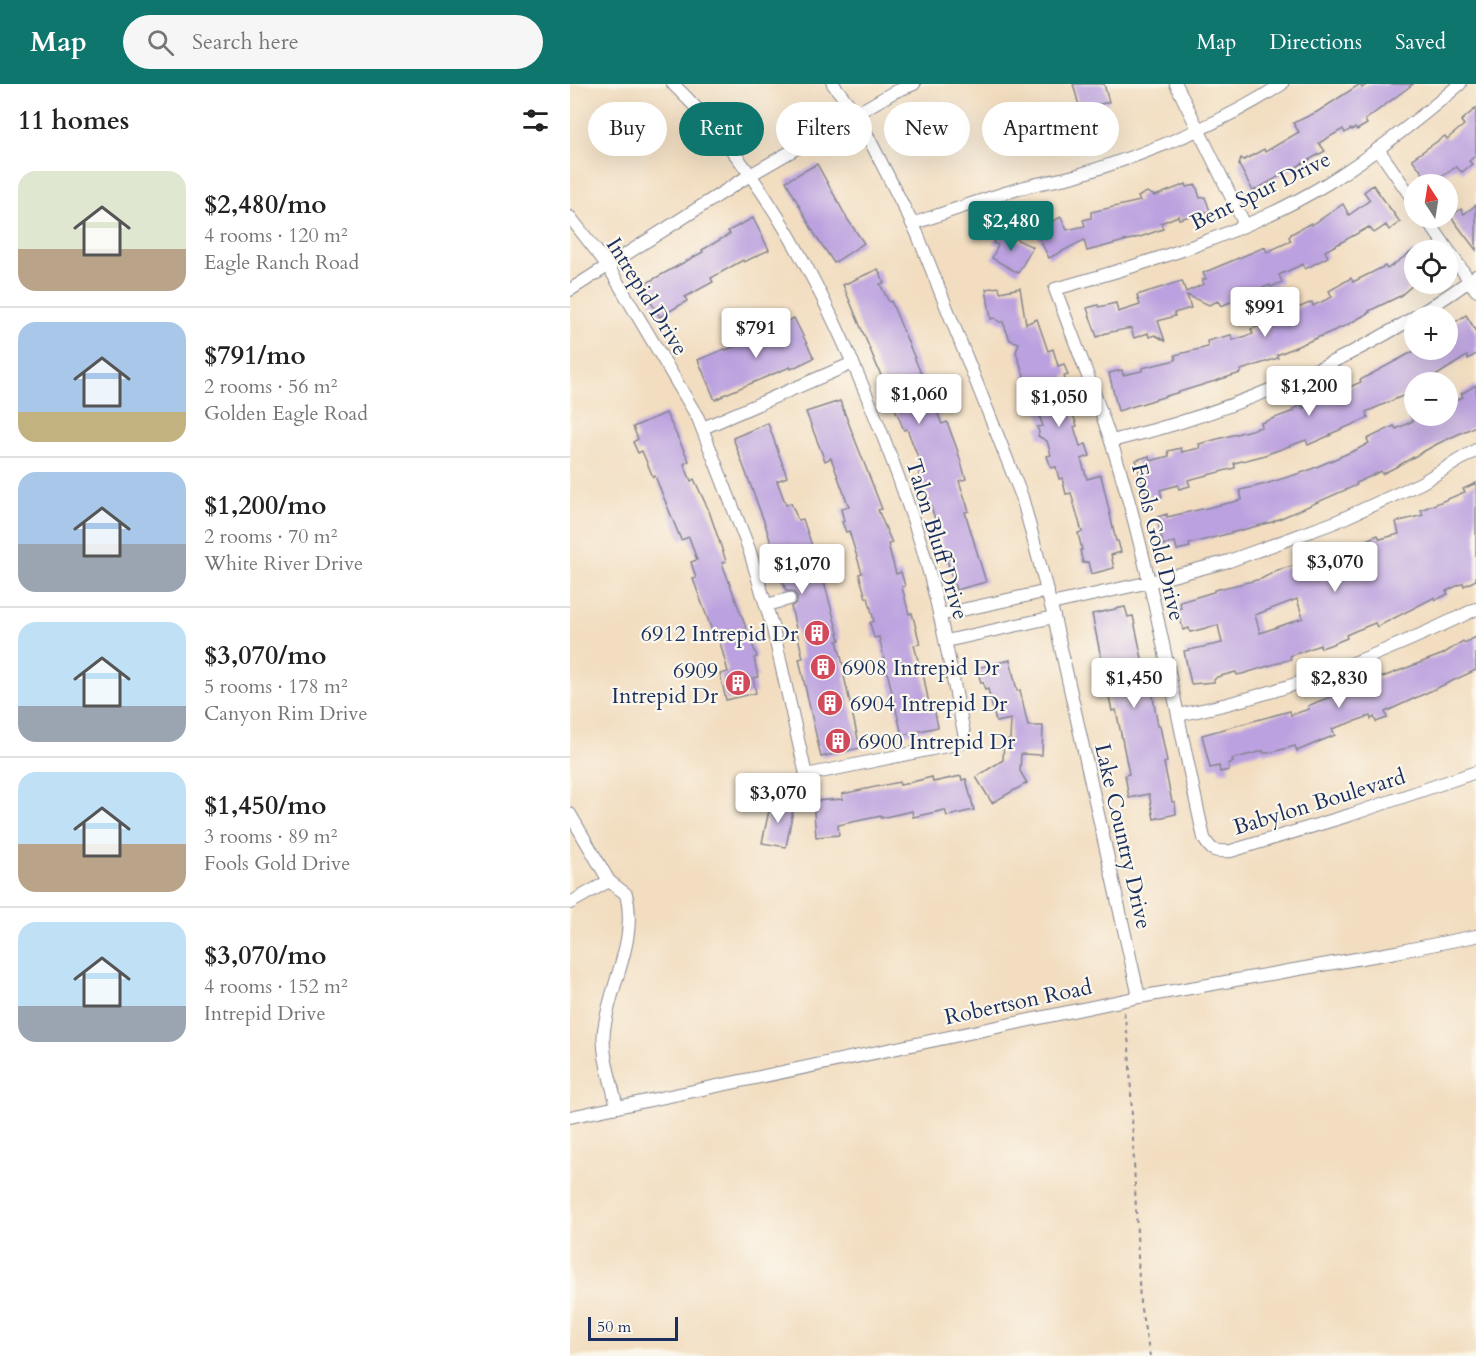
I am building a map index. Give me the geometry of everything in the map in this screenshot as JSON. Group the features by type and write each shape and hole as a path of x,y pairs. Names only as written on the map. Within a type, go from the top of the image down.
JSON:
{"street":[{"name":"Talon Bluff Drive","path":"673,84 714,128 750,174 808,266 853,363 890,452 922,547 946,641 966,742"},
{"name":"Lake Country Drive","path":"833,84 847,102"},
{"path":"872,106 894,92 914,84"},
{"path":"1176,84 1245,225"},
{"path":"912,224 1027,186 1076,176 1135,156 1198,130 1261,98 1282,84"},
{"name":"Bent Spur Drive","path":"1055,289 1193,247 1290,203 1327,183 1378,150 1460,84"},
{"name":"Lake Country Drive","path":"872,145 912,224 1022,497 1054,617 1139,997"},
{"path":"1378,150 1404,187"},
{"path":"570,290 750,174 783,156"},
{"name":"Intrepid Drive","path":"570,218 608,266 703,429 749,549 766,605 806,775 966,742"},
{"path":"1112,441 1178,423 1258,394 1317,369 1390,332 1474,282 1434,228"},
{"name":"Fools Gold Drive","path":"1055,289 1112,441 1150,582 1198,813"},
{"path":"703,429 853,363"},
{"path":"939,615 1049,597 1078,597 1150,582 1229,561 1333,523 1421,483 1476,450"},
{"path":"766,605 789,600"},
{"path":"1178,715 1211,709 1275,691 1360,662 1415,639 1476,609"},
{"path":"946,641 1054,617"},
{"name":"Babylon Boulevard","path":"1198,813 1209,849 1217,852 1231,851 1350,815 1476,772"},
{"path":"570,814 609,880 626,894 629,907 630,923 626,948 607,1011 604,1033 606,1058 617,1107"},
{"path":"570,886 573,901 609,880"},
{"name":"Robertson Road","path":"570,1117 1122,1000 1476,936"}],"path":[{"path":"1122,1000 1129,1045 1140,1304 1150,1356"}],"building":[{"path":"1073,84 1104,84 1109,102 1078,102"},
{"path":"1360,84 1362,88 1368,84 1413,84 1365,120 1367,124 1345,133 1343,129 1319,143 1325,151 1253,191 1239,165 1241,158 1244,160 1264,149 1265,152 1299,132 1293,123 1317,112"},
{"path":"1476,108 1476,155 1469,161 1472,164 1462,172 1456,167 1445,174 1423,174 1412,159 1445,136 1447,139 1464,125 1461,121"},
{"path":"817,164 848,220 864,243 834,263 814,233 786,181"},
{"path":"1186,184 1187,187 1196,185 1200,198 1205,197 1210,211 1179,219 1178,216 1161,223 1163,229 1143,236 1087,251 1084,240 1049,258 1035,230 1061,217 1067,230 1085,226 1083,220 1091,218 1091,212 1140,201 1138,197 1147,192 1155,196"},
{"path":"1373,185 1400,222 1389,230 1386,225 1374,233 1369,227 1325,251 1328,257 1305,269 1303,264 1279,275 1282,282 1221,306 1218,301 1209,305 1187,295 1191,308 1158,321 1165,341 1155,335 1149,337 1148,333 1134,338 1131,328 1097,337 1087,308 1116,303 1118,312 1140,305 1137,295 1182,281 1186,292 1204,284 1202,280 1206,279 1203,273 1265,247 1267,252 1291,241 1289,237 1291,234 1311,223 1312,225 1343,204 1349,215 1370,200 1364,192"},
{"path":"1476,205 1476,250 1458,226 1458,211 1461,209 1464,214"},
{"path":"753,218 769,250 744,262 743,260 711,278 713,282 685,297 687,301 660,317 641,286 703,252 702,250 730,234 728,231"},
{"path":"998,231 1033,247 1018,273 992,258 998,245 993,243"},
{"path":"1404,257 1404,293 1347,325 1277,355 1278,358 1241,370 1241,373 1118,411 1109,373 1122,370 1123,375 1142,371 1142,368 1176,360 1175,355 1208,347 1207,341 1231,335 1233,340 1253,334 1251,329 1279,320 1276,314 1285,310 1286,313 1312,302 1313,306 1332,297 1329,291 1351,278 1353,282 1385,266 1387,269"},
{"path":"878,269 884,283 880,284 889,302 891,301 942,424 947,422 957,449 966,479 959,481 969,511 965,512 986,582 956,590 938,527 917,467 921,465 843,285"},
{"path":"999,287 1000,292 1020,288 1026,324 1037,319 1048,351 1053,349 1058,366 1064,364 1068,375 1064,376 1070,396 1074,394 1079,407 1071,409 1077,426 1074,427 1080,446 1086,444 1090,456 1081,459 1087,479 1101,475 1116,541 1118,541 1121,552 1111,555 1114,568 1091,574 1088,562 1083,563 1078,533 1082,532 1071,493 1066,494 1062,478 1059,479 1056,467 1051,468 1047,456 1051,455 1047,441 1038,436 1037,427 1043,426 1036,407 1039,406 1032,386 1028,387 1016,352 1019,343 1010,340 1003,322 995,318 991,319 986,289"},
{"path":"1466,315 1476,331 1476,354 1468,359 1467,356 1442,372 1404,372 1404,395 1366,412 1368,418 1308,445 1306,440 1262,456 1234,463 1235,468 1188,480 1190,486 1179,489 1178,485 1160,490 1162,497 1150,500 1149,493 1144,490 1136,460 1149,456 1150,461 1169,456 1168,451 1181,448 1182,452 1200,448 1199,444 1262,427 1261,423 1294,411 1293,409 1302,405 1303,408 1361,382 1360,380 1404,356 1404,360 1458,360 1458,320"},
{"path":"794,318 814,358 715,400 698,360 753,338 754,341 774,333 772,329"},
{"path":"1476,385 1476,426 1394,468 1382,474 1381,471 1356,483 1357,485 1272,522 1189,544 1190,547 1177,550 1175,542 1163,545 1157,517 1167,514 1167,517 1242,500 1240,490 1307,471 1358,449 1369,443 1367,439 1394,426 1396,429 1404,425 1458,426 1458,399 1463,397 1461,394"},
{"path":"840,401 882,509 878,510 892,543 888,544 896,574 901,572 905,586 902,587 909,614 912,613 920,644 914,645 920,668 922,668 929,704 933,703 938,727 902,735 879,637 874,638 870,623 874,621 859,574 862,573 849,531 846,532 842,522 844,521 841,509 849,507 831,458 825,461 806,412"},
{"path":"666,413 689,461 684,464 691,481 694,479 709,511 726,561 722,563 757,657 754,658 758,677 753,678 756,693 726,700 720,674 728,672 718,635 714,636 693,579 696,578 691,562 697,560 689,537 681,540 655,476 653,477 642,451 638,453 633,442 638,439 633,427"},
{"path":"768,423 787,477 777,481 786,505 791,503 798,520 803,519 824,582 840,640 837,641 860,748 821,757 799,659 803,658 791,607 797,602 797,596 792,591 786,591 765,524 733,438"},
{"path":"1476,483 1476,580 1446,591 1448,594 1436,600 1435,597 1377,627 1375,623 1346,635 1347,638 1330,645 1321,648 1320,645 1290,656 1291,659 1242,674 1237,675 1236,672 1217,677 1214,682 1191,684 1184,651 1222,643 1218,625 1190,632 1189,628 1183,630 1178,609 1181,608 1180,602 1214,592 1214,590 1261,579 1278,570 1331,555 1330,551 1342,546 1344,549 1378,535 1380,539 1399,534 1396,522 1423,515 1421,510 1465,492 1463,489","holes":["1297,599 1303,618 1260,633 1255,615"]},
{"path":"1125,607 1128,617 1133,616 1148,687 1151,686 1167,762 1164,763 1172,802 1175,802 1176,814 1154,819 1149,794 1129,798 1125,775 1129,774 1120,729 1116,710 1112,711 1092,614"},
{"path":"1476,637 1476,670 1385,712 1387,718 1376,722 1374,717 1371,719 1370,716 1332,729 1335,735 1297,751 1295,746 1269,753 1263,751 1232,759 1233,762 1228,764 1229,770 1220,772 1219,766 1210,768 1202,735 1290,711 1291,715 1309,709 1308,706 1317,702 1443,654 1463,641 1464,643"},
{"path":"1010,660 1028,726 1043,726 1042,755 1021,754 1020,771 1027,783 992,803 976,777 1003,760 1004,740 1010,740 1011,719 996,722 988,689 985,690 983,682 981,683 977,668"},
{"path":"961,776 962,780 966,779 974,810 947,816 945,810 913,817 912,811 881,818 881,816 838,825 839,835 816,837 813,801 843,799 842,794 899,782 900,785 932,777 933,782"},
{"path":"771,801 794,805 786,847 762,843"}],"place":[{"name":"6912 Intrepid Dr","path":"817,633"},
{"name":"6908 Intrepid Dr","path":"823,667"},
{"name":"6909 Intrepid Dr","path":"738,683"},
{"name":"6904 Intrepid Dr","path":"830,703"},
{"name":"6900 Intrepid Dr","path":"838,741"}]}
